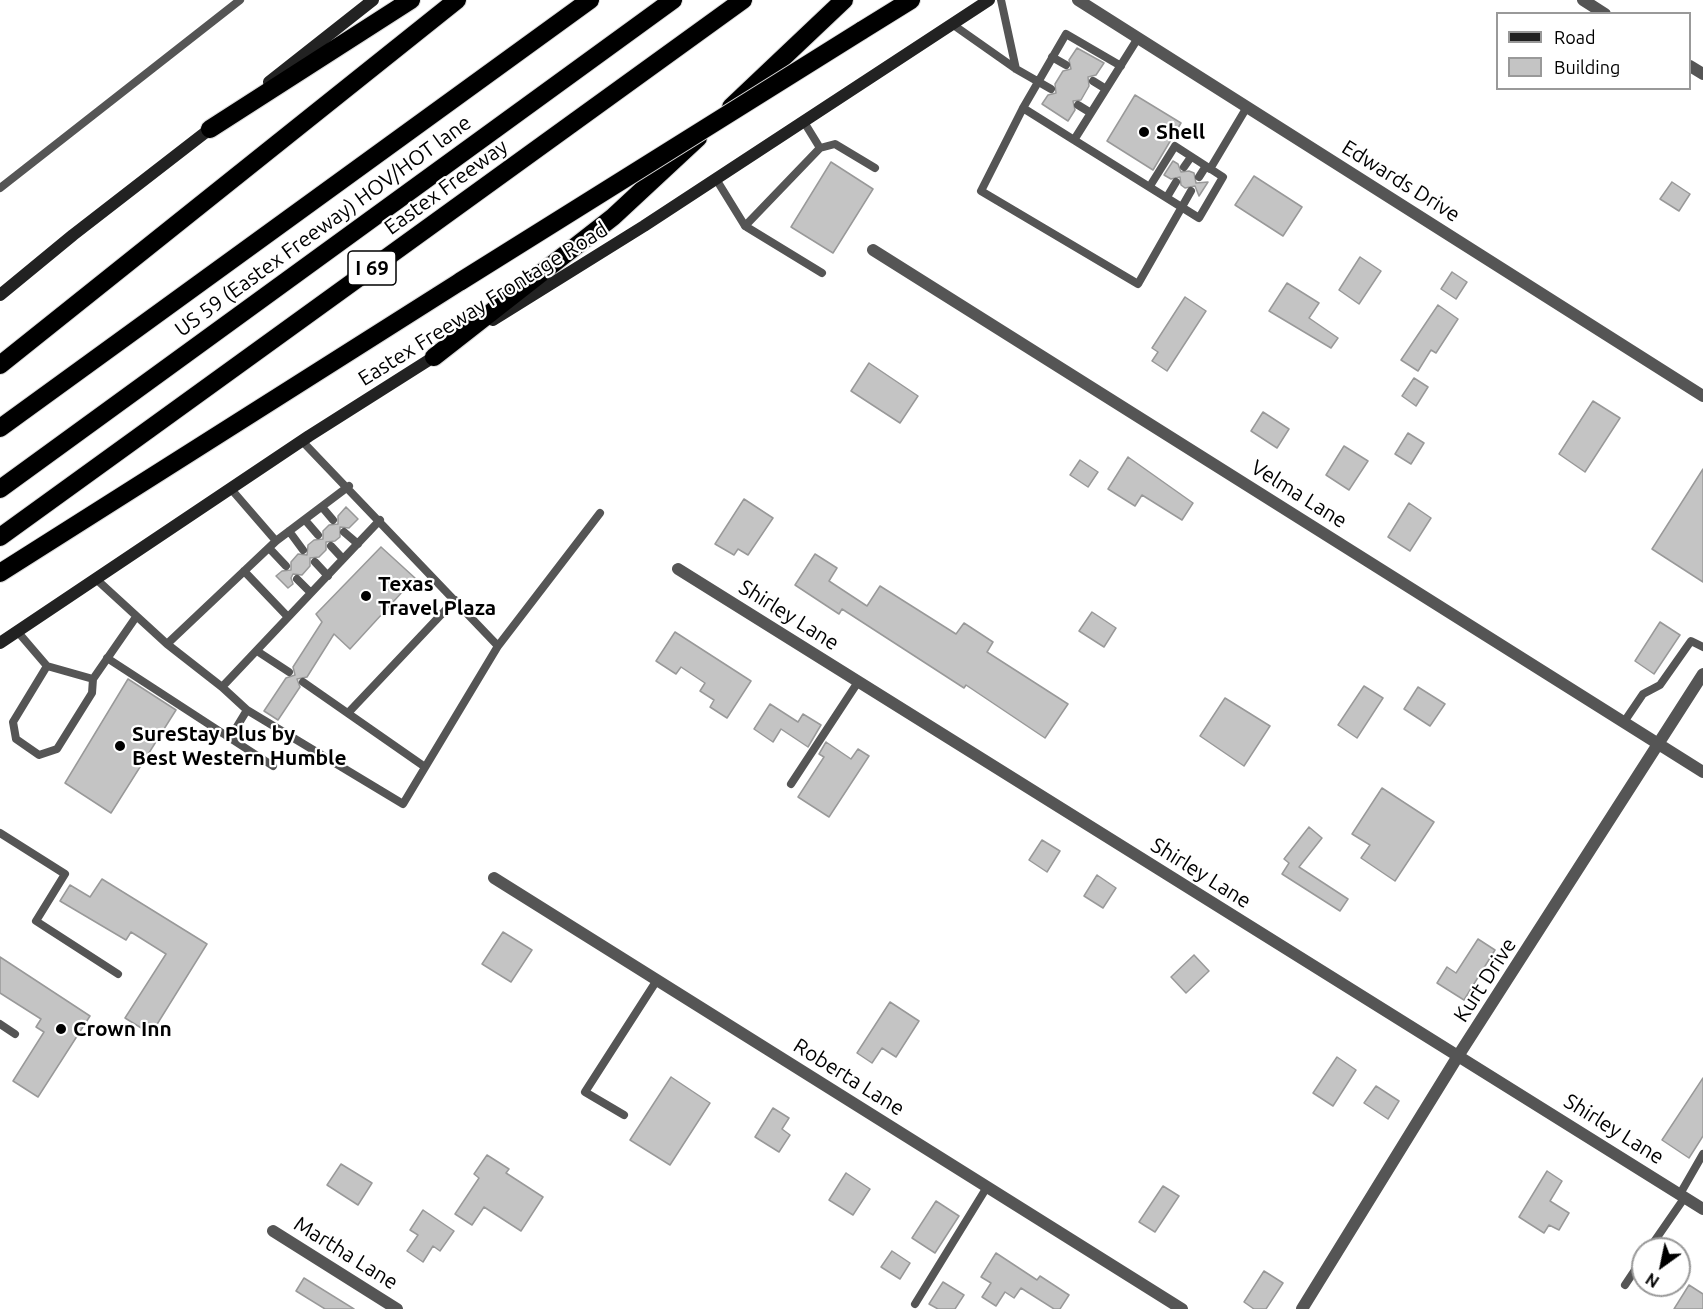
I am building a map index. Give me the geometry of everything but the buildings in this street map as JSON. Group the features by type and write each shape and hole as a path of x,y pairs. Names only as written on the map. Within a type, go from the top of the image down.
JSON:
{"highway":[{"path":"210,129 411,0"},
{"path":"0,365 457,0"},
{"path":"0,428 590,0"},
{"name":"US 59 (Eastex Freeway) HOV/HOT lane","path":"0,489 673,0"},
{"name":"Eastex Freeway","path":"0,537 743,0"},
{"path":"434,357 613,217 844,0"},
{"path":"861,31 897,0"},
{"path":"0,573 911,0"}],"main road":[{"path":"0,295 373,0"},
{"name":"Eastex Freeway Frontage Road","path":"0,643 302,441 716,179 988,0"}],"street":[{"name":"Edwards Drive","path":"1078,0 1703,396"},
{"path":"1583,0 1602,12"},
{"name":"Velma Lane","path":"873,250 1703,772"},
{"name":"Shirley Lane","path":"678,569 1703,1209"},
{"name":"Kurt Drive","path":"1302,1309 1458,1056 1703,674"},
{"name":"Roberta Lane","path":"494,878 1182,1309"},
{"name":"Martha Lane","path":"273,1231 398,1309"}],"lane":[{"path":"0,188 240,0"},
{"path":"1001,0 1016,69"},
{"path":"952,24 1016,69 1051,89"},
{"path":"1121,66 1066,34 1023,108 981,191 1138,284 1191,191"},
{"path":"1074,140 1138,38"},
{"path":"1052,57 1066,65"},
{"path":"1093,81 1106,89"},
{"path":"1078,105 1091,113"},
{"path":"1199,177 1247,107"},
{"path":"1023,108 1199,218 1223,177 1175,146 1150,186"},
{"path":"804,122 820,148"},
{"path":"745,226 820,148 835,144 875,168"},
{"path":"1184,167 1191,157"},
{"path":"716,179 745,226 822,273"},
{"path":"1167,197 1176,182"},
{"path":"302,441 349,486 498,646"},
{"path":"167,644 289,531 349,486"},
{"path":"231,489 286,566"},
{"path":"322,507 333,520"},
{"path":"96,579 167,644 222,687 247,710 403,804 498,646 600,513"},
{"path":"305,520 318,535"},
{"path":"222,687 380,520"},
{"path":"289,531 303,550"},
{"path":"344,532 358,544"},
{"path":"331,546 344,559"},
{"path":"315,562 328,576"},
{"path":"244,571 288,617"},
{"path":"297,579 311,593"},
{"path":"348,713 455,600"},
{"path":"47,666 13,722 16,740 39,755 57,749 92,693 93,679 136,617"},
{"path":"17,631 47,666 93,679"},
{"path":"1624,722 1643,694 1660,686 1691,641 1703,647"},
{"path":"256,651 290,672"},
{"path":"107,658 273,766"},
{"path":"303,682 425,767"},
{"path":"791,784 858,682"},
{"path":"230,738 247,710"},
{"path":"0,833 65,874 36,921 118,974"},
{"path":"624,1115 585,1092 657,980"},
{"path":"0,1024 15,1034"},
{"path":"1656,1237 1682,1196 1703,1154"},
{"path":"915,1304 987,1187"},
{"path":"1625,1285 1631,1276"}],"place":[{"name":"Shell","path":"1144,132"},
{"name":"Texas Travel Plaza","path":"366,596"},
{"name":"SureStay Plus by Best Western Humble","path":"120,746"},
{"name":"Crown Inn","path":"61,1029"}]}
